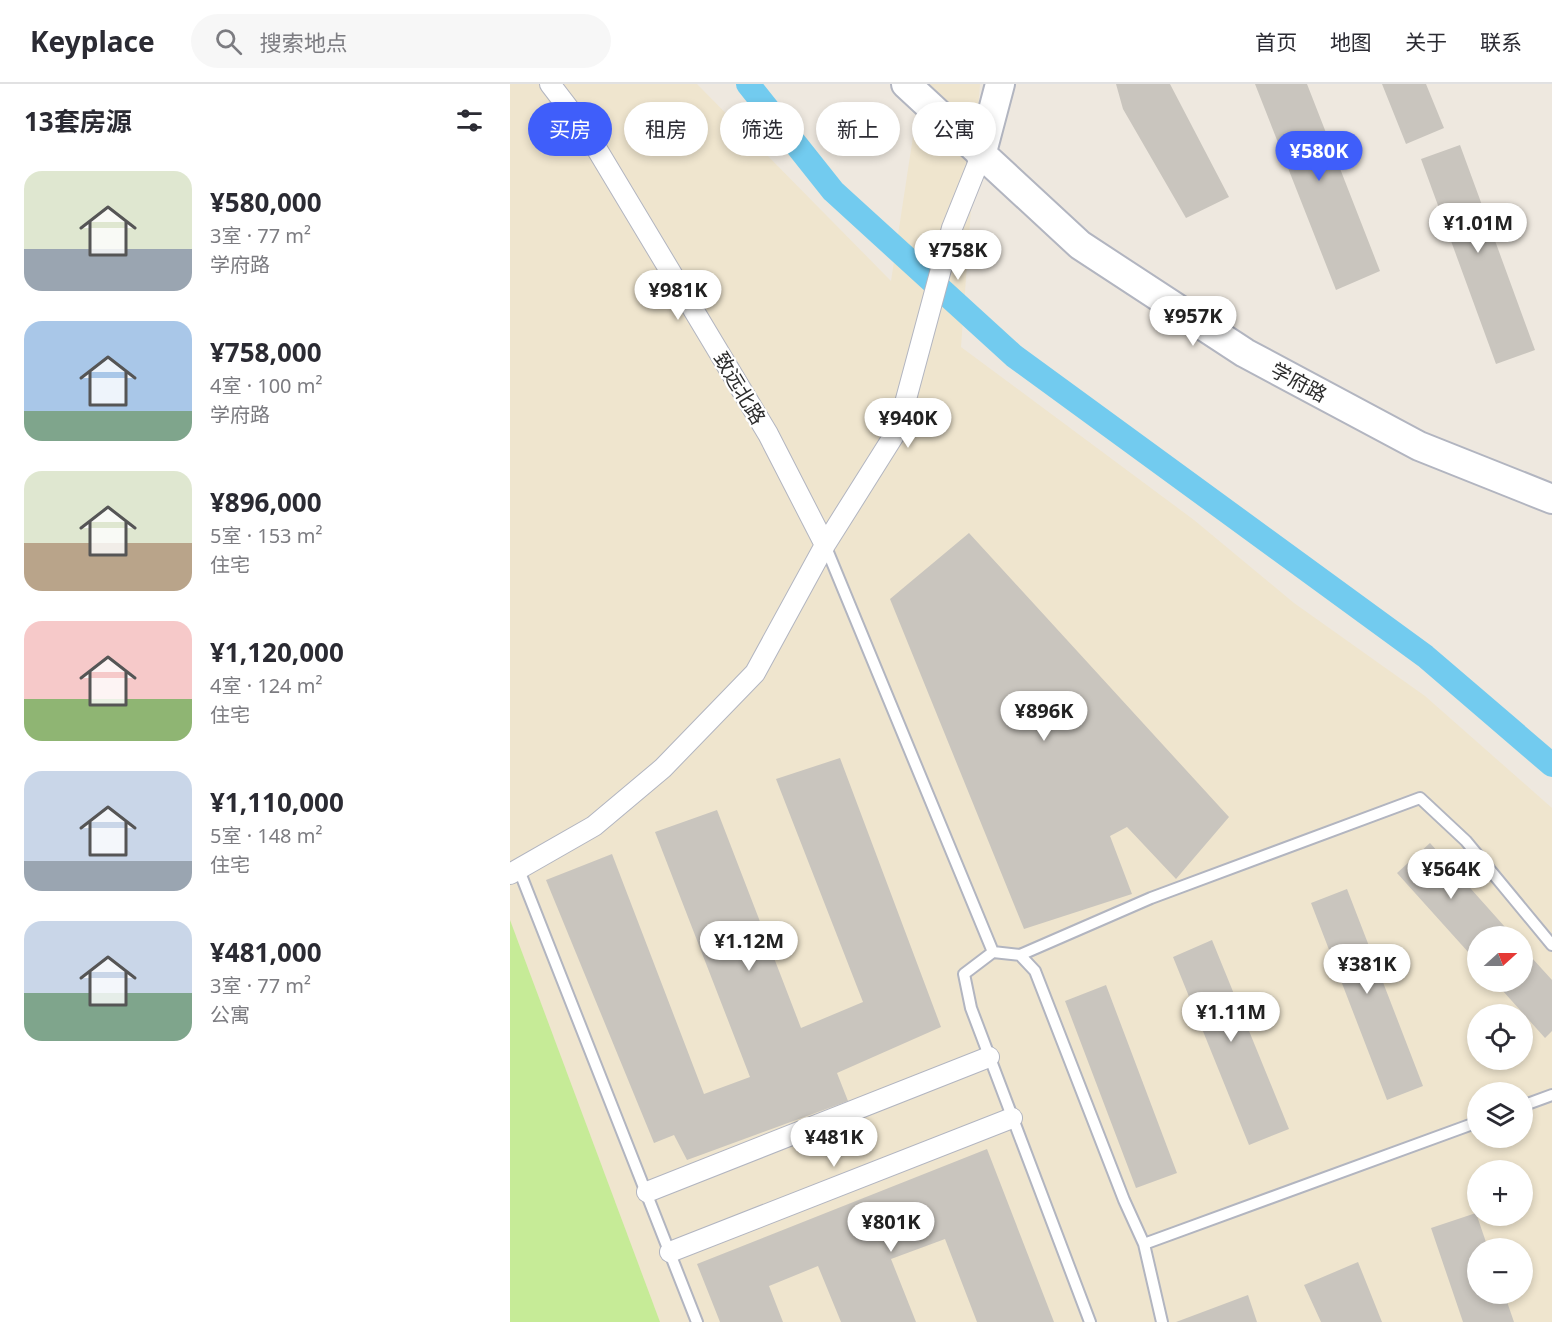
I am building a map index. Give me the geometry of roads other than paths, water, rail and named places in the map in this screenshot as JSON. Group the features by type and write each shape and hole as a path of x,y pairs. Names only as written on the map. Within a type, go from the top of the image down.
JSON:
{"street":[{"name":"致远北路","path":"550,84 586,131 743,394 825,545"},
{"name":"学府路","path":"906,84 925,102"},
{"path":"995,102 1000,84"},
{"path":"515,872 594,826 645,783 755,673 825,545 898,429 952,228 981,156"},
{"name":"学府路","path":"981,156 1080,245 1245,353 1419,447 1552,500"},
{"path":"647,1192 989,1057"},
{"path":"670,1252 1012,1118"}],"lane":[{"path":"825,545 993,952"},
{"path":"1090,1322 971,1008 964,974 993,952 1020,955 1152,898 1420,798 1466,841 1552,945"},
{"path":"515,872 647,1192 697,1322"},
{"path":"1020,955 1035,971 1124,1200 1144,1244 1162,1322"},
{"path":"1533,1102 1552,1095"},
{"path":"1144,1244 1467,1126"}],"waterway":[{"path":"748,84 833,191 1014,356 1425,656 1552,765"}]}
